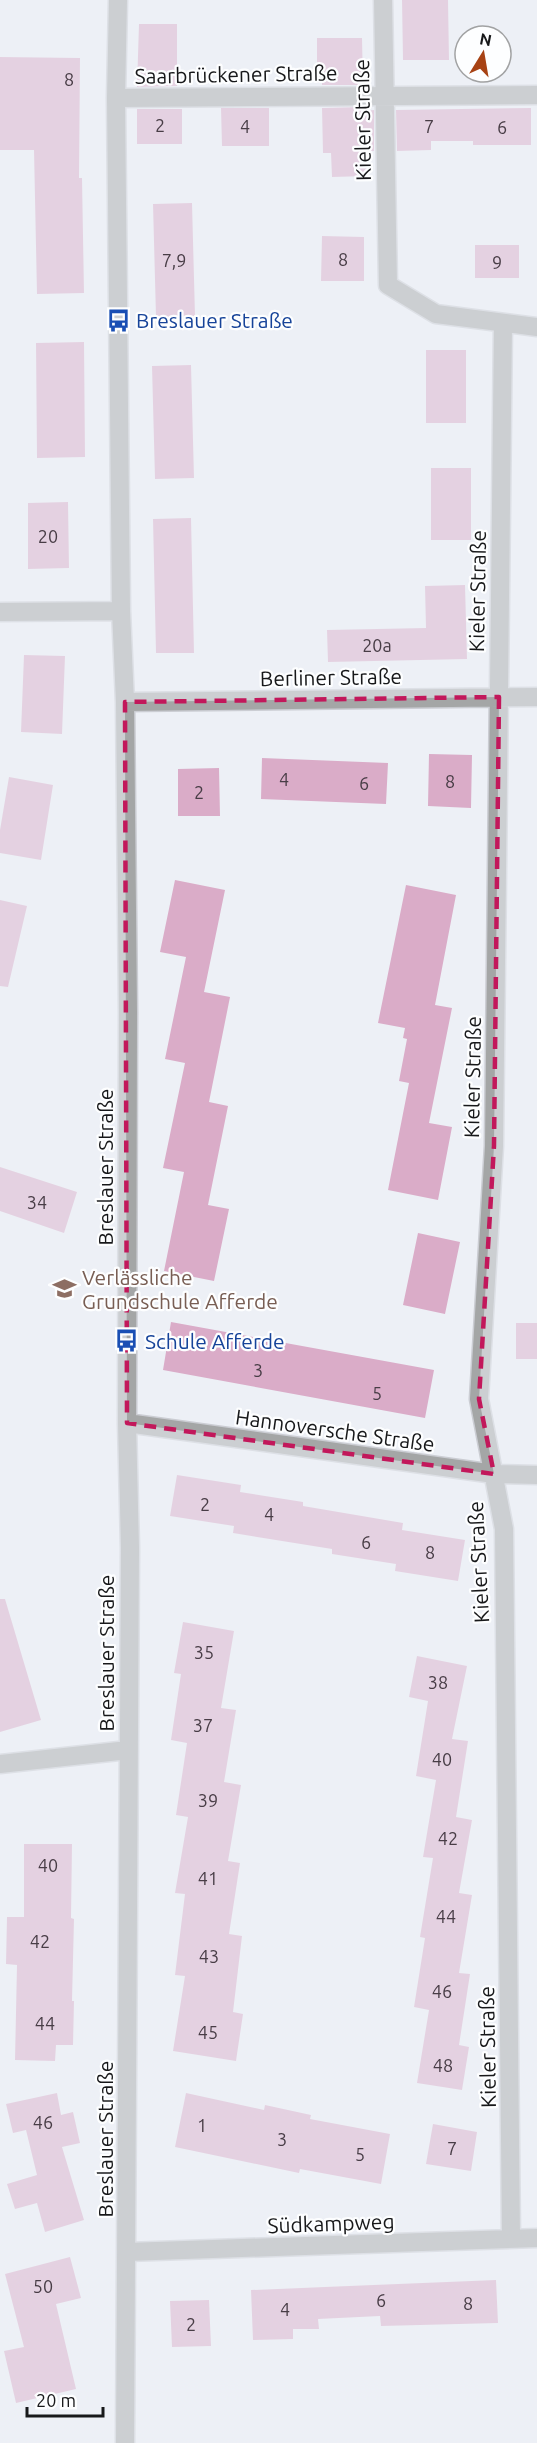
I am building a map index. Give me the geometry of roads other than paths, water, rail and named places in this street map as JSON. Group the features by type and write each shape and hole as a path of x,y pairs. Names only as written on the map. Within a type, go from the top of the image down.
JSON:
{"street":[{"name":"Breslauer Straße","path":"118,0 116,98 128,1012 127,1423 130,1548 125,2443"},
{"name":"Kieler Straße","path":"383,0 388,285 436,314 503,322 494,1146 479,1399 504,1529 512,2239"},
{"name":"Saarbrückener Straße","path":"116,98 537,95"},
{"path":"503,322 537,327"},
{"path":"0,612 121,610"},
{"name":"Berliner Straße","path":"125,702 537,697"},
{"name":"Hannoversche Straße","path":"127,1423 494,1474 537,1474"},
{"path":"0,1764 128,1750"},
{"name":"Südkampweg","path":"127,2252 537,2238"}],"place":[{"name":"Breslauer Straße","path":"118,320"},
{"name":"Verlässliche Grundschule Afferde","path":"64,1289"},
{"name":"Schule Afferde","path":"127,1341"}]}
